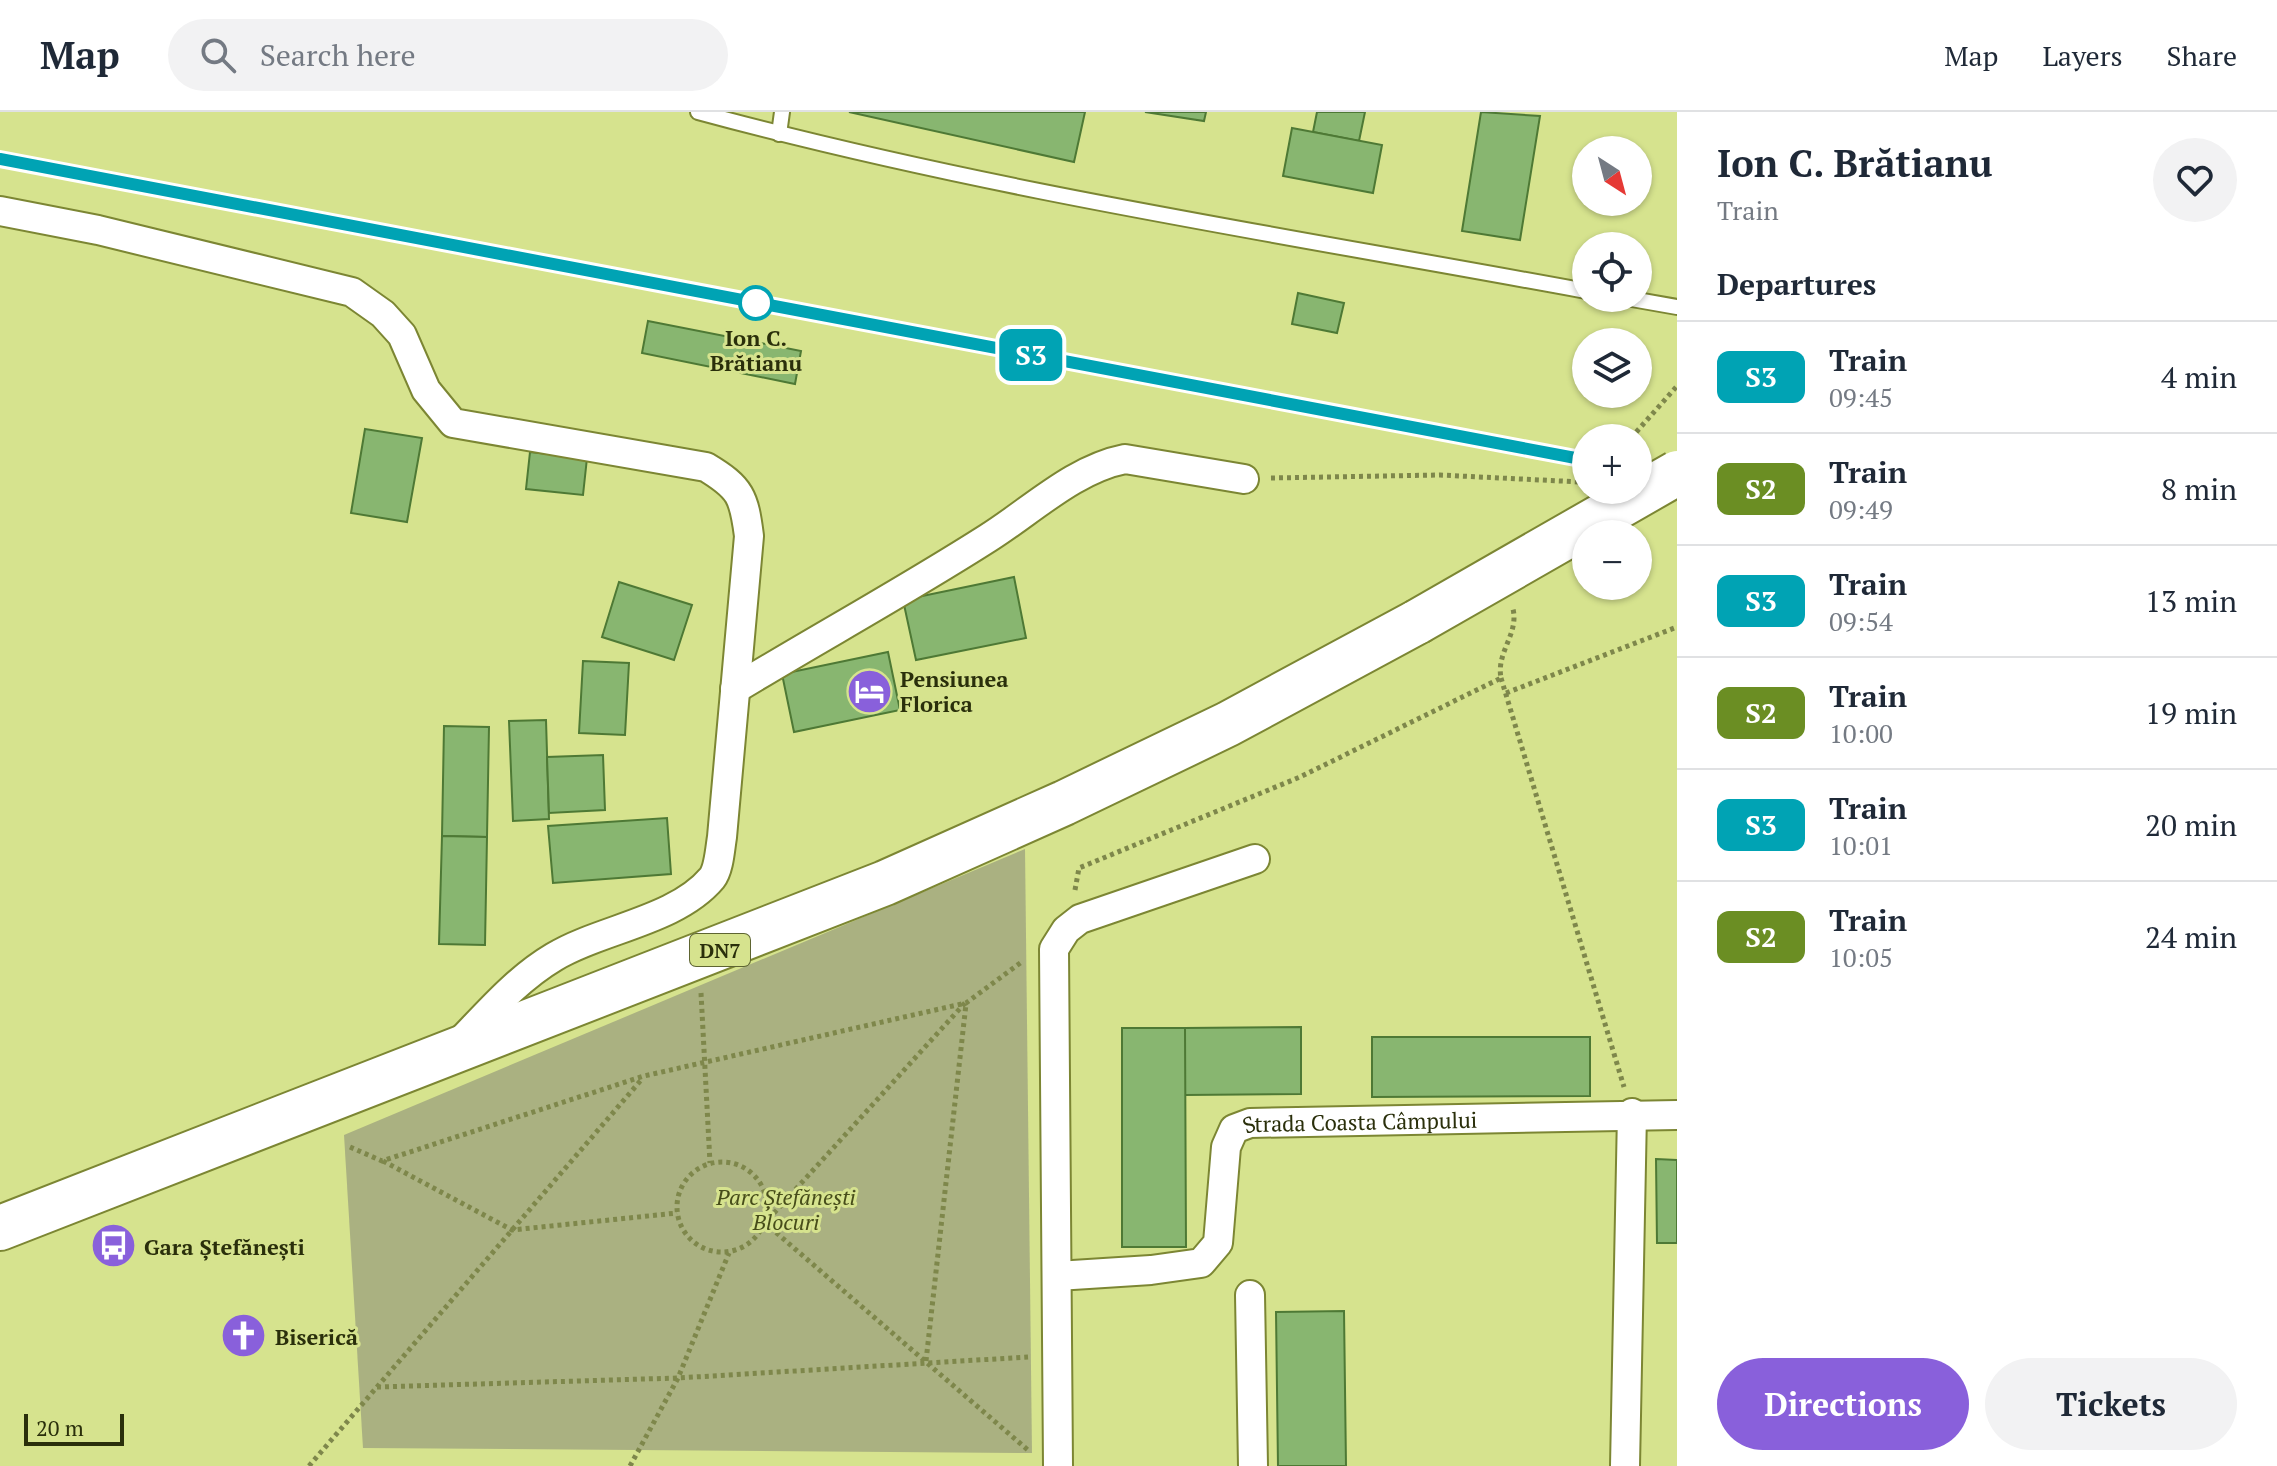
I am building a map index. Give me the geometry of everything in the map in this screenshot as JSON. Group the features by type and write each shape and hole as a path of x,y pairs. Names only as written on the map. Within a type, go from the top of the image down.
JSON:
{"main road":[{"name":"DN7","path":"0,1228 699,958 885,883 1064,803 1228,724 1417,622 1677,473"}],"street":[{"path":"0,211 113,233 352,292 383,314 402,335 426,390 453,423 706,467 734,483 745,505 749,536 722,837 714,876 692,896 646,919 556,955 511,988 448,1055"},
{"path":"735,689 988,538 1081,476 1111,462 1125,459 1244,479"},
{"path":"1046,1461 1057,1356 1054,949 1066,930 1080,919 1255,859"},
{"path":"1625,1466 1632,1113"},
{"name":"Strada Coasta Câmpului","path":"1057,1276 1151,1270 1201,1263 1218,1243 1226,1147 1234,1129 1250,1123 1632,1113 1677,1115"},
{"path":"1250,1295 1253,1466"}],"lane":[{"path":"698,112 779,134 1038,191 1572,288"},
{"path":"779,134 782,112"},
{"path":"1652,303 1677,307"}],"path":[{"path":"1643,424 1677,386"},
{"path":"1244,479 1440,475 1572,482"},
{"path":"1506,693 1677,627"},
{"path":"1509,638 1499,665 1501,678 1632,1113"},
{"path":"765,1223 768,1209 760,1182 738,1164 710,1163 698,1169 681,1188 677,1213 689,1239 714,1252 729,1253 751,1243 765,1223 966,1003 1066,930 1079,868 1300,777 1501,678"},
{"path":"699,958 710,1163"},
{"path":"382,1161 644,1076 966,1003"},
{"path":"926,1361 966,1003"},
{"path":"309,1466 644,1076"},
{"path":"350,1147 512,1230 677,1213"},
{"path":"765,1223 1046,1461"},
{"path":"630,1466 678,1378 729,1253"},
{"path":"377,1387 678,1378 926,1361 1057,1356"}],"green space":[{"name":"Parc Ștefănești Blocuri","path":"1025,849 1032,1453 363,1448 344,1135"}],"building":[{"path":"849,112 1085,112 1074,162"},
{"path":"1145,112 1206,112 1204,121"},
{"path":"1317,112 1365,112 1359,141 1313,132"},
{"path":"1481,112 1540,116 1520,240 1462,231"},
{"path":"1292,128 1382,145 1373,193 1283,176"},
{"path":"1298,293 1344,303 1337,333 1292,324"},
{"path":"648,321 801,351 795,384 642,353"},
{"path":"365,429 422,438 407,522 351,513"},
{"path":"530,452 587,458 583,495 526,489"},
{"path":"1014,577 1026,638 916,660 903,600"},
{"path":"619,582 692,605 674,660 602,637"},
{"path":"888,652 900,710 794,732 782,674"},
{"path":"583,661 629,663 625,735 579,733"},
{"path":"546,720 549,819 513,821 509,721"},
{"path":"444,726 489,727 487,837 442,836"},
{"path":"603,755 605,810 549,813 547,757"},
{"path":"667,818 671,874 553,883 548,826"},
{"path":"442,836 487,837 485,945 439,944"},
{"path":"1301,1027 1301,1094 1185,1095 1185,1028"},
{"path":"1122,1028 1185,1028 1186,1247 1122,1247"},
{"path":"1372,1037 1590,1037 1590,1096 1372,1097"},
{"path":"1656,1159 1677,1160 1677,1243 1657,1243"},
{"path":"1344,1311 1346,1466 1278,1466 1276,1312"}],"railway":[{"path":"0,159 1572,457"},
{"path":"1652,472 1677,476"}],"train":[{"name":"S3","path":"0,159 1572,458"}],"place":[{"name":"Ion C. Brătianu","path":"756,303"},
{"name":"Pensiunea Florica","path":"869,691"},
{"name":"Gara Ștefănești","path":"113,1246"},
{"name":"Biserică","path":"244,1336"}]}
